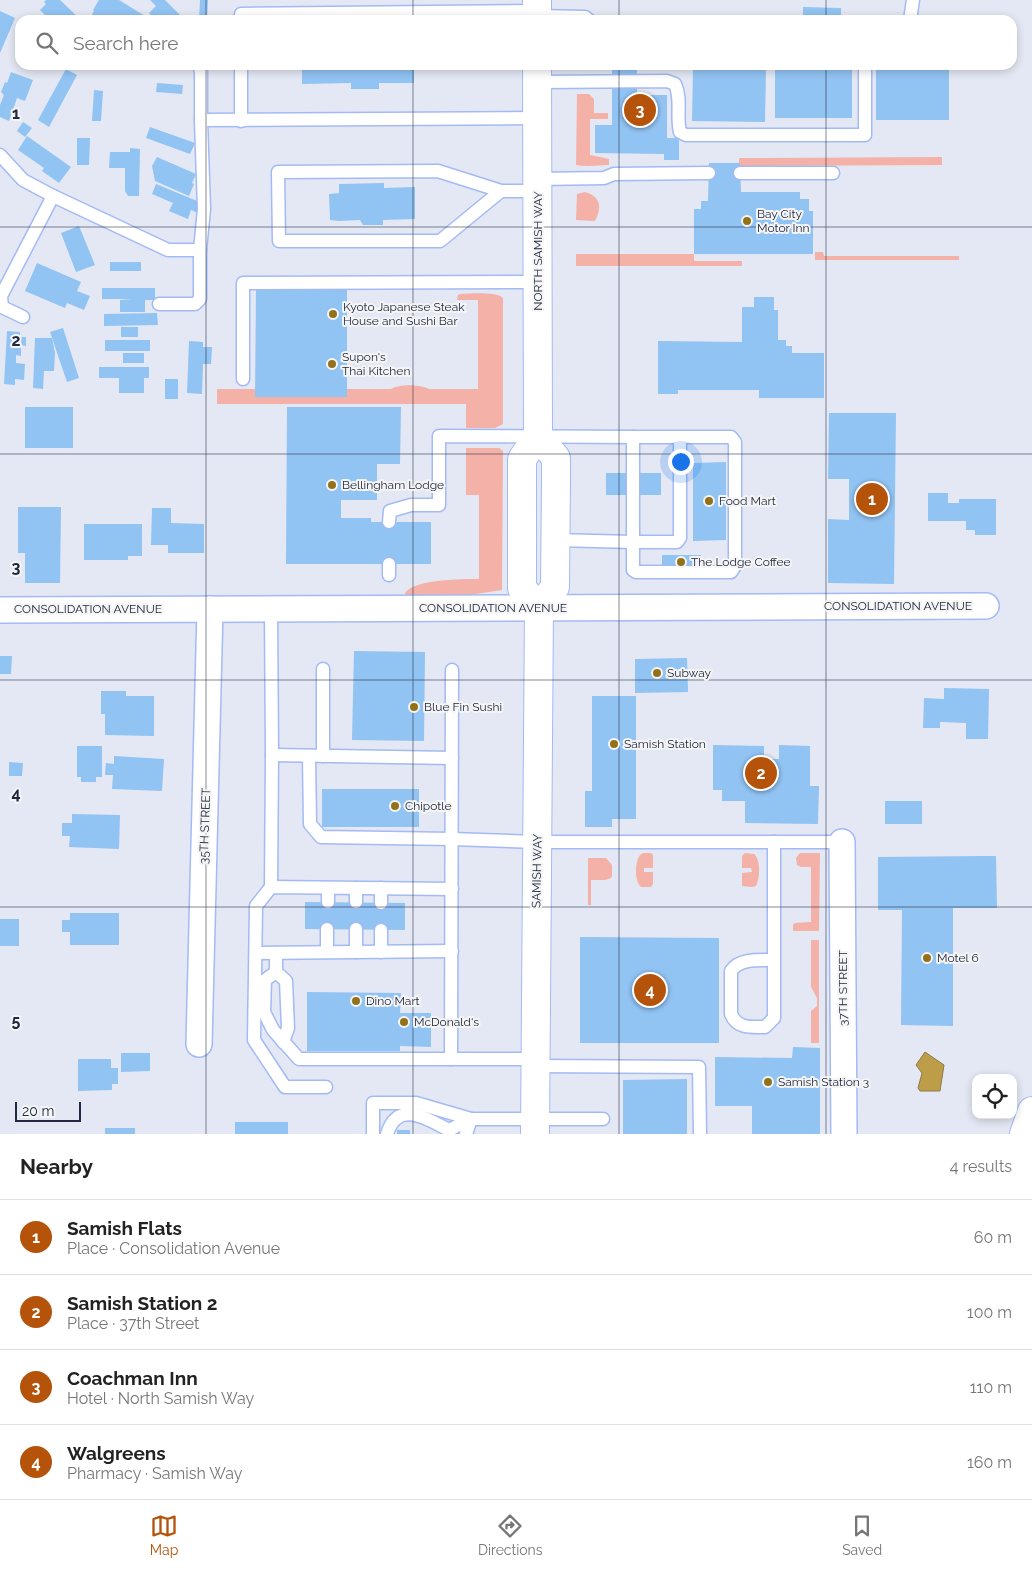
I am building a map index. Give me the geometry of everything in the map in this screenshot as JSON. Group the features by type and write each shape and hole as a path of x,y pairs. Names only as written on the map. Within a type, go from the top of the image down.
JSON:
{"main road":[{"name":"NORTH SAMISH WAY","path":"538,73 538,436"},
{"path":"538,436 556,458 556,540 555,587 539,608 522,588 522,459 538,436"},
{"name":"SAMISH WAY","path":"535,1126 539,608"},
{"path":"1024,1134 1032,1110"}],"street":[{"name":"CONSOLIDATION AVENUE","path":"0,610 986,606"},
{"name":"35TH STREET","path":"199,1044 210,609"},
{"name":"37TH STREET","path":"842,842 844,1134"}],"lane":[{"path":"911,15 913,0"},
{"path":"241,15 537,12 573,15"},
{"path":"159,304 195,304 200,299 200,250 204,209 200,70"},
{"path":"241,70 241,121"},
{"path":"538,73 667,81 674,84 678,92 678,125 680,132 686,135 864,135 865,70"},
{"path":"201,120 538,118"},
{"path":"0,155 23,180 53,196 168,250 200,250"},
{"path":"501,191 440,240 279,240 278,172 438,171 501,191 604,178 614,174 709,173"},
{"path":"740,173 833,173"},
{"path":"23,316 2,307 1,296 53,196"},
{"path":"243,379 243,283 538,282"},
{"path":"389,522 390,511 411,505 439,505 439,436 538,436 731,438 735,442 735,566 731,572 636,572 633,570 634,437"},
{"path":"556,540 678,542 680,538 680,437"},
{"path":"271,609 271,887 256,906 254,1040 285,1087 326,1087"},
{"path":"323,669 323,756"},
{"path":"451,1059 452,670"},
{"path":"272,755 452,758"},
{"path":"309,756 310,824 321,837 537,842 842,842"},
{"path":"774,842 774,960 774,1018 765,1027 746,1027 739,1024 731,1014 731,971 733,967 747,961 774,960"},
{"path":"271,887 452,890"},
{"path":"328,888 328,902"},
{"path":"356,888 356,902"},
{"path":"381,888 381,903"},
{"path":"327,952 328,929"},
{"path":"356,929 356,952"},
{"path":"381,930 381,952"},
{"path":"256,953 452,951"},
{"path":"276,953 276,972 286,981 288,1028 283,1042"},
{"path":"276,972 265,980 264,1012 273,1030 300,1059 451,1059 699,1067 700,1134"},
{"path":"373,1134 373,1102 416,1103 471,1119 535,1126 603,1119"},
{"path":"387,1134 392,1121 403,1115 420,1115 449,1130 471,1119"},
{"path":"466,1134 471,1119"}],"shaded area":[{"path":"577,94 589,94 594,99 594,113 608,113 608,119 590,119 590,155 609,159 609,165 576,165"},
{"path":"942,157 942,165 739,166 739,158"},
{"path":"585,192 594,197 599,203 599,211 595,221 576,220 577,194"},
{"path":"815,252 823,252 824,256 959,256 959,260 815,260"},
{"path":"576,254 694,254 694,261 742,261 742,266 576,266"},
{"path":"460,294 494,294 503,298 503,424 495,428 466,428 466,404 217,404 217,389 391,389 410,385 429,389 478,389 478,300 457,300"},
{"path":"466,448 499,448 503,451 502,590 463,596 406,598 405,593 410,588 428,582 479,579 479,495 466,495"},
{"path":"643,853 651,853 653,855 653,868 644,868 644,872 653,872 653,884 651,887 641,887 637,880 637,862"},
{"path":"745,853 754,854 758,860 759,874 756,886 742,886 742,873 752,872 751,868 742,868 742,856"},
{"path":"800,853 820,853 819,931 793,931 795,923 811,922 811,867 797,865 796,858"},
{"path":"588,858 606,858 612,865 611,878 591,880 591,905 588,905"},
{"path":"811,940 819,940 819,1043 811,1043 811,1011 817,1006 817,998 811,987"},
{"path":"925,1052 944,1065 940,1091 920,1091 918,1088 922,1073 916,1065"}],"building":[{"path":"46,0 60,0 76,15 45,15 40,10 46,4 44,2"},
{"path":"99,0 119,0 143,15 92,15"},
{"path":"150,0 165,0 180,15 151,15 149,13 156,6"},
{"path":"200,0 208,0 207,15 199,15"},
{"path":"803,7 841,8 841,15 803,15"},
{"path":"0,11 15,18 0,53"},
{"path":"65,70 77,75 49,127 38,120"},
{"path":"302,70 414,70 414,83 379,83 379,89 351,89 351,83 302,84"},
{"path":"612,70 637,70 637,95 667,95 667,138 679,138 679,160 664,160 664,154 595,153 595,125 612,125"},
{"path":"693,70 766,70 765,122 692,121"},
{"path":"775,70 852,70 852,118 775,118"},
{"path":"876,70 949,70 949,120 876,120"},
{"path":"11,72 33,80 25,101 17,98 9,121 0,117 0,105 4,95 1,92"},
{"path":"157,83 183,85 182,94 156,92"},
{"path":"94,90 103,91 101,121 92,121"},
{"path":"23,122 32,128 25,137 17,131"},
{"path":"150,127 195,143 190,154 146,138"},
{"path":"27,136 71,167 59,183 42,171 44,168 18,150"},
{"path":"77,138 90,138 89,165 77,165"},
{"path":"130,148 140,149 139,196 128,196 125,191 125,168 109,168 110,152 130,152"},
{"path":"157,157 196,174 189,196 155,181 152,166"},
{"path":"709,163 740,163 741,192 800,192 800,199 809,199 809,211 813,211 813,254 694,254 694,209 701,209 701,201 708,201"},
{"path":"384,183 384,188 415,187 415,219 383,220 383,225 363,225 360,220 330,220 329,194 339,193 339,184"},
{"path":"156,184 202,203 198,213 191,210 188,219 169,211 173,203 152,194"},
{"path":"79,226 95,265 76,272 61,233"},
{"path":"110,262 141,262 141,271 110,271"},
{"path":"37,263 81,282 77,291 90,296 84,310 67,303 65,308 25,291"},
{"path":"102,288 155,288 155,300 145,300 145,312 120,312 120,300 132,299 102,299"},
{"path":"256,288 347,289 347,397 255,397"},
{"path":"754,297 774,297 774,310 778,310 778,340 786,340 786,346 792,346 792,353 824,353 824,398 759,398 759,390 678,390 678,394 658,394 658,341 742,342 742,307 754,307"},
{"path":"157,313 158,325 104,326 104,314"},
{"path":"121,327 138,327 138,337 121,337"},
{"path":"63,328 79,378 67,382 50,332"},
{"path":"7,331 20,332 20,337 26,337 26,346 21,345 21,356 16,355 16,363 25,364 24,380 15,379 15,385 4,384"},
{"path":"35,338 52,338 55,353 54,371 44,371 43,389 33,388"},
{"path":"105,340 150,340 150,351 105,351"},
{"path":"189,341 203,342 203,347 212,347 211,364 203,364 202,394 187,393"},
{"path":"123,353 144,353 144,363 123,363"},
{"path":"99,367 149,367 149,378 144,378 144,393 119,393 119,378 99,378"},
{"path":"165,379 178,379 178,399 165,399"},
{"path":"25,407 73,407 73,448 25,448"},
{"name":"Bellingham Lodge","path":"287,407 401,407 400,464 377,464 377,500 341,500 341,518 371,518 371,522 431,522 431,564 286,564"},
{"path":"829,413 896,413 894,584 828,583 828,519 849,520 849,479 828,479"},
{"name":"Food Mart","path":"726,462 726,540 693,541 693,463"},
{"path":"606,473 661,473 661,495 606,495"},
{"path":"928,493 948,493 948,503 959,503 959,499 996,499 996,535 975,535 975,530 966,530 966,521 928,521"},
{"path":"18,507 61,507 60,583 25,583 25,553 18,553"},
{"path":"152,508 171,508 171,523 204,524 204,553 168,553 168,545 151,545"},
{"path":"84,524 142,524 142,556 128,556 128,560 84,560"},
{"name":"The Lodge Coffee","path":"662,555 701,555 701,568 662,568"},
{"path":"354,651 425,652 424,741 352,740"},
{"path":"0,656 12,656 11,674 0,674"},
{"path":"687,658 688,692 635,693 635,659"},
{"path":"944,688 989,689 988,739 966,739 966,723 940,722 940,728 923,728 924,698 944,699"},
{"path":"101,691 126,691 126,696 154,696 154,736 105,735 105,714 101,714"},
{"name":"Samish Station","path":"592,696 636,696 636,819 612,819 612,827 585,827 585,791 592,791"},
{"path":"713,745 764,746 764,759 779,759 779,745 810,746 810,786 819,786 818,824 745,823 745,801 722,801 722,790 713,790"},
{"path":"77,746 102,746 102,777 96,777 96,782 81,782 81,777 77,777"},
{"path":"114,756 164,759 162,791 112,789 113,775 105,775 106,763 114,764"},
{"path":"9,762 23,763 22,776 9,776"},
{"path":"322,789 419,789 419,827 322,827"},
{"path":"885,801 922,801 922,824 885,824"},
{"path":"72,814 120,815 119,849 69,847 70,836 62,836 62,823 72,823"},
{"name":"Motel 6","path":"996,856 997,908 953,908 953,1026 901,1025 902,910 878,910 878,857"},
{"path":"305,902 405,903 405,930 305,929"},
{"path":"70,913 119,913 119,945 70,945 70,932 62,932 62,920 70,920"},
{"path":"0,919 19,919 19,946 0,946"},
{"path":"580,937 719,938 719,1043 580,1043"},
{"path":"307,992 401,993 400,1013 431,1013 431,1047 400,1046 400,1051 307,1051"},
{"name":"Samish Station 3","path":"793,1047 820,1048 820,1134 752,1134 752,1106 715,1106 715,1057 792,1058"},
{"path":"121,1053 150,1053 150,1071 121,1072"},
{"path":"78,1059 111,1059 111,1068 118,1068 118,1084 112,1084 112,1090 78,1091"},
{"path":"687,1079 687,1134 623,1134 623,1080"},
{"path":"235,1122 288,1122 288,1134 235,1134"},
{"path":"105,1128 135,1128 135,1134 105,1134"},
{"path":"397,1130 410,1130 410,1134 397,1134"}],"place":[{"name":"Coachman Inn","path":"640,110"},
{"name":"Bay City Motor Inn","path":"747,221"},
{"name":"Kyoto Japanese Steak House and Sushi Bar","path":"333,314"},
{"name":"Supon's Thai Kitchen","path":"332,364"},
{"name":"Bellingham Lodge","path":"332,485"},
{"name":"Samish Flats","path":"872,499"},
{"name":"Food Mart","path":"709,501"},
{"name":"The Lodge Coffee","path":"681,562"},
{"name":"Subway","path":"657,673"},
{"name":"Blue Fin Sushi","path":"414,707"},
{"name":"Samish Station","path":"614,744"},
{"name":"Samish Station 2","path":"761,773"},
{"name":"Chipotle","path":"395,806"},
{"name":"Motel 6","path":"927,958"},
{"name":"Walgreens","path":"650,990"},
{"name":"Dino Mart","path":"356,1001"},
{"name":"McDonald's","path":"404,1022"},
{"name":"Samish Station 3","path":"768,1082"}]}
